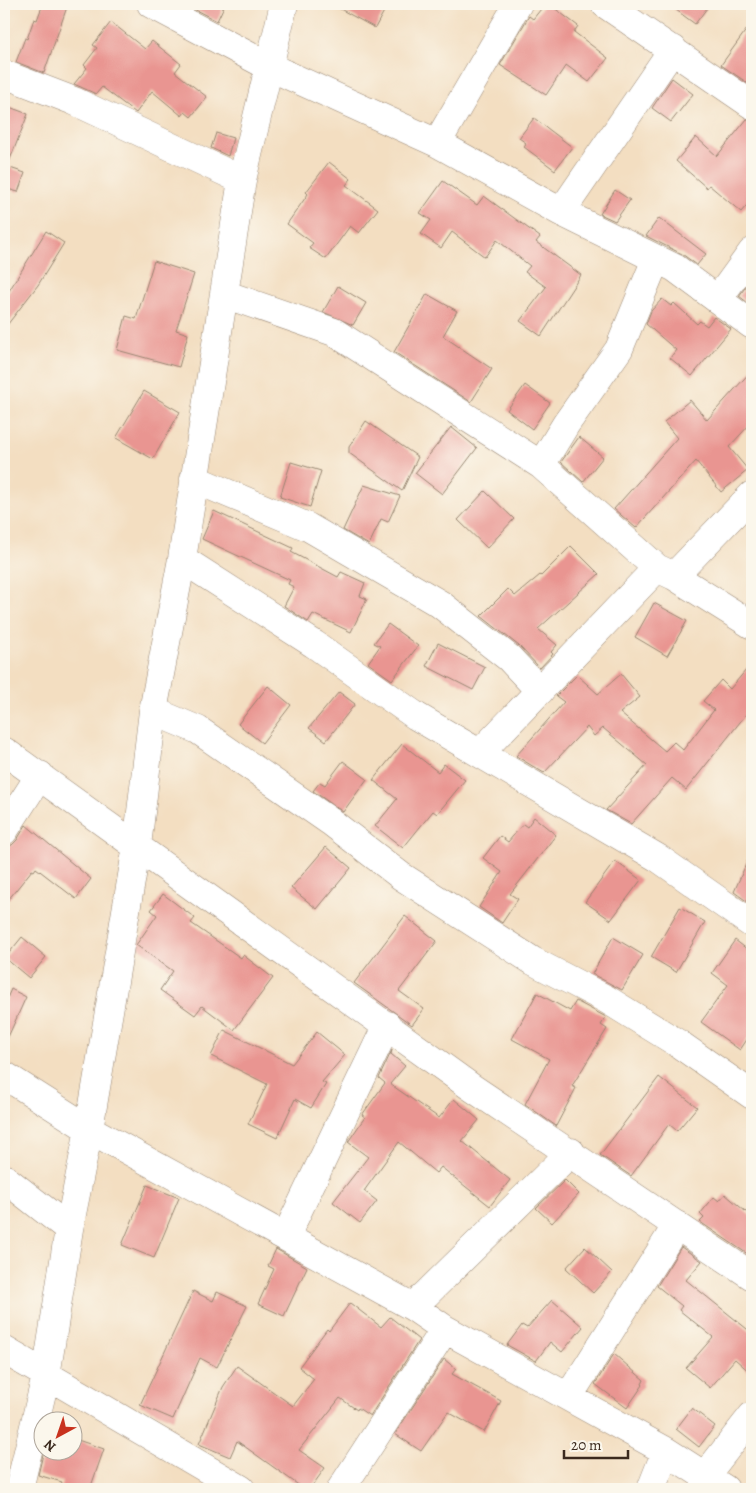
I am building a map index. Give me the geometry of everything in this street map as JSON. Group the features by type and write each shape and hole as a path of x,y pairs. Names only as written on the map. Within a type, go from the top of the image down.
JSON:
{"street":[{"path":"151,4 270,68 437,143 560,212 675,268 752,325"},
{"path":"19,1489 46,1376 69,1229 89,1129 137,846 153,711 182,560 242,180 284,4"},
{"path":"437,143 518,4"},
{"path":"605,4 752,105"},
{"path":"560,212 673,49"},
{"path":"4,74 74,102 242,180"},
{"path":"718,299 752,252"},
{"path":"542,465 566,424 620,349 656,259"},
{"path":"224,294 334,332 542,465 666,572 752,625"},
{"path":"194,479 308,527 440,604 509,658 540,691"},
{"path":"480,753 540,691 666,572 752,495"},
{"path":"182,560 314,644 416,716 658,858 752,924"},
{"path":"153,711 198,730 331,822 402,876 533,961 606,999 671,1039 752,1095"},
{"path":"4,751 471,1087 571,1152 752,1276"},
{"path":"4,831 40,776"},
{"path":"286,1236 387,1025"},
{"path":"4,1075 89,1129 413,1307 445,1329 569,1396 666,1451 715,1482 752,1416"},
{"path":"413,1307 571,1152"},
{"path":"4,1178 69,1229"},
{"path":"569,1396 677,1225"},
{"path":"340,1489 445,1329"},
{"path":"4,1350 241,1489"},
{"path":"651,1489 666,1451"}],"building":[{"path":"43,4 68,4 44,73 16,62 25,38 27,39 34,19 37,20"},
{"path":"184,4 225,4 217,21"},
{"path":"331,4 388,4 375,28"},
{"path":"545,4 549,4 578,26 574,32 608,58 589,82 566,65 546,95 500,65 529,16 533,19"},
{"path":"668,4 710,4 695,24"},
{"path":"111,22 145,49 152,41 181,64 175,72 207,97 191,117 185,112 182,116 152,91 136,113 102,87 96,94 74,84 87,68 84,65 97,48 93,45"},
{"path":"752,22 752,86 721,65"},
{"path":"672,78 693,94 671,122 652,108"},
{"path":"4,105 28,114 7,167 25,173 18,192 4,188"},
{"path":"534,118 572,147 555,170 524,147 526,143 519,138"},
{"path":"747,119 752,120 752,199 741,212 709,185 707,188 676,161 696,137 717,156"},
{"path":"216,133 233,138 228,156 211,148"},
{"path":"329,162 351,179 346,185 378,209 359,233 350,226 326,259 309,248 313,243 287,224 308,194 306,192"},
{"path":"443,181 477,205 484,196 540,237 536,242 581,275 541,336 520,321 546,287 525,272 530,266 497,240 485,257 452,232 441,248 421,234 431,220 420,213"},
{"path":"615,190 630,200 615,221 600,214"},
{"path":"659,218 706,254 697,265 682,254 646,236"},
{"path":"46,231 64,243 38,285 4,329 4,299"},
{"path":"154,261 194,274 176,330 188,334 179,367 117,350 126,316 136,319"},
{"path":"752,278 752,306 739,296"},
{"path":"338,286 366,303 353,325 323,312"},
{"path":"427,294 457,311 443,336 492,369 471,402 394,352"},
{"path":"662,299 671,306 674,303 697,324 700,321 707,326 714,317 731,329 692,376 670,358 676,350 646,324 651,311"},
{"path":"752,370 752,422 729,447 748,470 721,492 696,461 636,528 614,509 677,438 664,422 690,400 707,420"},
{"path":"525,385 550,403 532,429 507,410"},
{"path":"144,391 180,412 153,459 116,438"},
{"path":"366,421 418,457 402,491 349,453 349,447"},
{"path":"451,427 477,448 442,494 415,473"},
{"path":"579,437 603,457 583,482 561,462"},
{"path":"291,462 321,471 310,507 280,497"},
{"path":"364,485 400,496 388,522 381,519 369,545 343,530"},
{"path":"485,491 514,519 487,548 458,520"},
{"path":"214,511 293,548 291,552 338,577 341,572 365,583 360,596 367,599 351,632 313,614 308,622 284,606 294,587 288,584 290,580 202,539"},
{"path":"571,546 599,574 538,629 557,645 551,652 553,654 540,668 519,646 481,616 508,589 515,596 541,576"},
{"path":"654,603 687,621 667,656 635,637"},
{"path":"388,624 418,646 392,680 368,663 380,646 374,643"},
{"path":"438,643 485,667 473,690 426,666"},
{"path":"752,663 752,707 686,790 672,778 631,824 606,810 647,765 603,728 594,736 587,727 544,773 516,756 564,702 556,696 577,675 598,694 621,674 640,697 620,713 665,751 674,742 683,750 714,710 703,701 721,680 730,689"},
{"path":"268,686 291,705 262,743 238,724"},
{"path":"339,692 355,704 326,741 309,728"},
{"path":"402,744 438,772 444,764 465,780 437,814 433,811 403,848 375,826 397,799 373,780"},
{"path":"343,761 367,779 343,812 313,791 320,782 325,785"},
{"path":"534,817 556,835 510,894 518,899 502,923 479,907 502,872 483,858 500,836 508,842 523,824 527,827"},
{"path":"26,825 91,879 76,899 36,868 34,871 32,870 4,905 4,847 12,845 17,840"},
{"path":"326,847 351,868 317,909 291,888"},
{"path":"752,850 752,905 734,892"},
{"path":"615,861 641,880 611,920 585,902"},
{"path":"163,894 195,918 191,923 241,958 243,955 273,978 234,1030 202,1006 195,1015 160,990 173,971 136,945 157,915 151,910"},
{"path":"680,907 705,922 676,972 651,957"},
{"path":"405,916 437,941 399,991 424,1009 412,1025 354,983"},
{"path":"22,937 46,957 29,978 5,958"},
{"path":"613,937 643,955 622,990 592,974"},
{"path":"735,940 752,953 752,1032 740,1050 701,1022 728,985 712,973"},
{"path":"11,989 26,997 4,1046 4,1005"},
{"path":"537,993 570,1011 576,1001 606,1017 601,1025 607,1029 572,1086 576,1088 556,1126 525,1104 549,1059 512,1039"},
{"path":"224,1030 292,1064 317,1032 345,1055 322,1082 326,1084 311,1108 295,1099 277,1138 248,1124 267,1084 211,1056"},
{"path":"392,1050 391,1054 405,1066 390,1084 439,1118 454,1099 479,1120 462,1141 510,1180 490,1206 441,1167 436,1173 399,1142 364,1191 377,1201 360,1223 333,1202 368,1157 348,1142 365,1117 362,1115 385,1083 379,1078"},
{"path":"659,1077 697,1107 677,1131 669,1124 631,1176 600,1155"},
{"path":"565,1180 579,1194 552,1223 536,1208"},
{"path":"147,1185 179,1198 154,1258 122,1245"},
{"path":"725,1194 752,1217 752,1257 700,1222 704,1218 700,1214 714,1197 719,1201"},
{"path":"585,1247 612,1272 593,1293 566,1268"},
{"path":"681,1247 702,1261 686,1280 752,1333 752,1374 735,1359 710,1388 686,1368 713,1337 679,1310 682,1306 657,1286"},
{"path":"276,1249 307,1267 284,1316 258,1304 274,1269 268,1266"},
{"path":"193,1291 213,1301 217,1292 247,1306 217,1367 200,1358 173,1419 140,1405"},
{"path":"552,1300 583,1327 562,1352 550,1342 536,1361 507,1345 522,1325 527,1328"},
{"path":"350,1303 381,1327 390,1317 419,1340 370,1416 358,1408 357,1410 340,1398 299,1450 325,1468 310,1489 304,1489 237,1441 230,1457 199,1444 223,1387 237,1366 293,1406 314,1379 299,1367 327,1329 329,1331"},
{"path":"614,1354 644,1380 643,1385 627,1408 595,1384"},
{"path":"444,1359 456,1369 452,1374 501,1401 484,1432 448,1412 421,1451 395,1434"},
{"path":"692,1408 715,1426 699,1447 676,1429"},
{"path":"82,1441 104,1449 90,1489 60,1489 62,1482 38,1475 42,1460 82,1460"}]}
